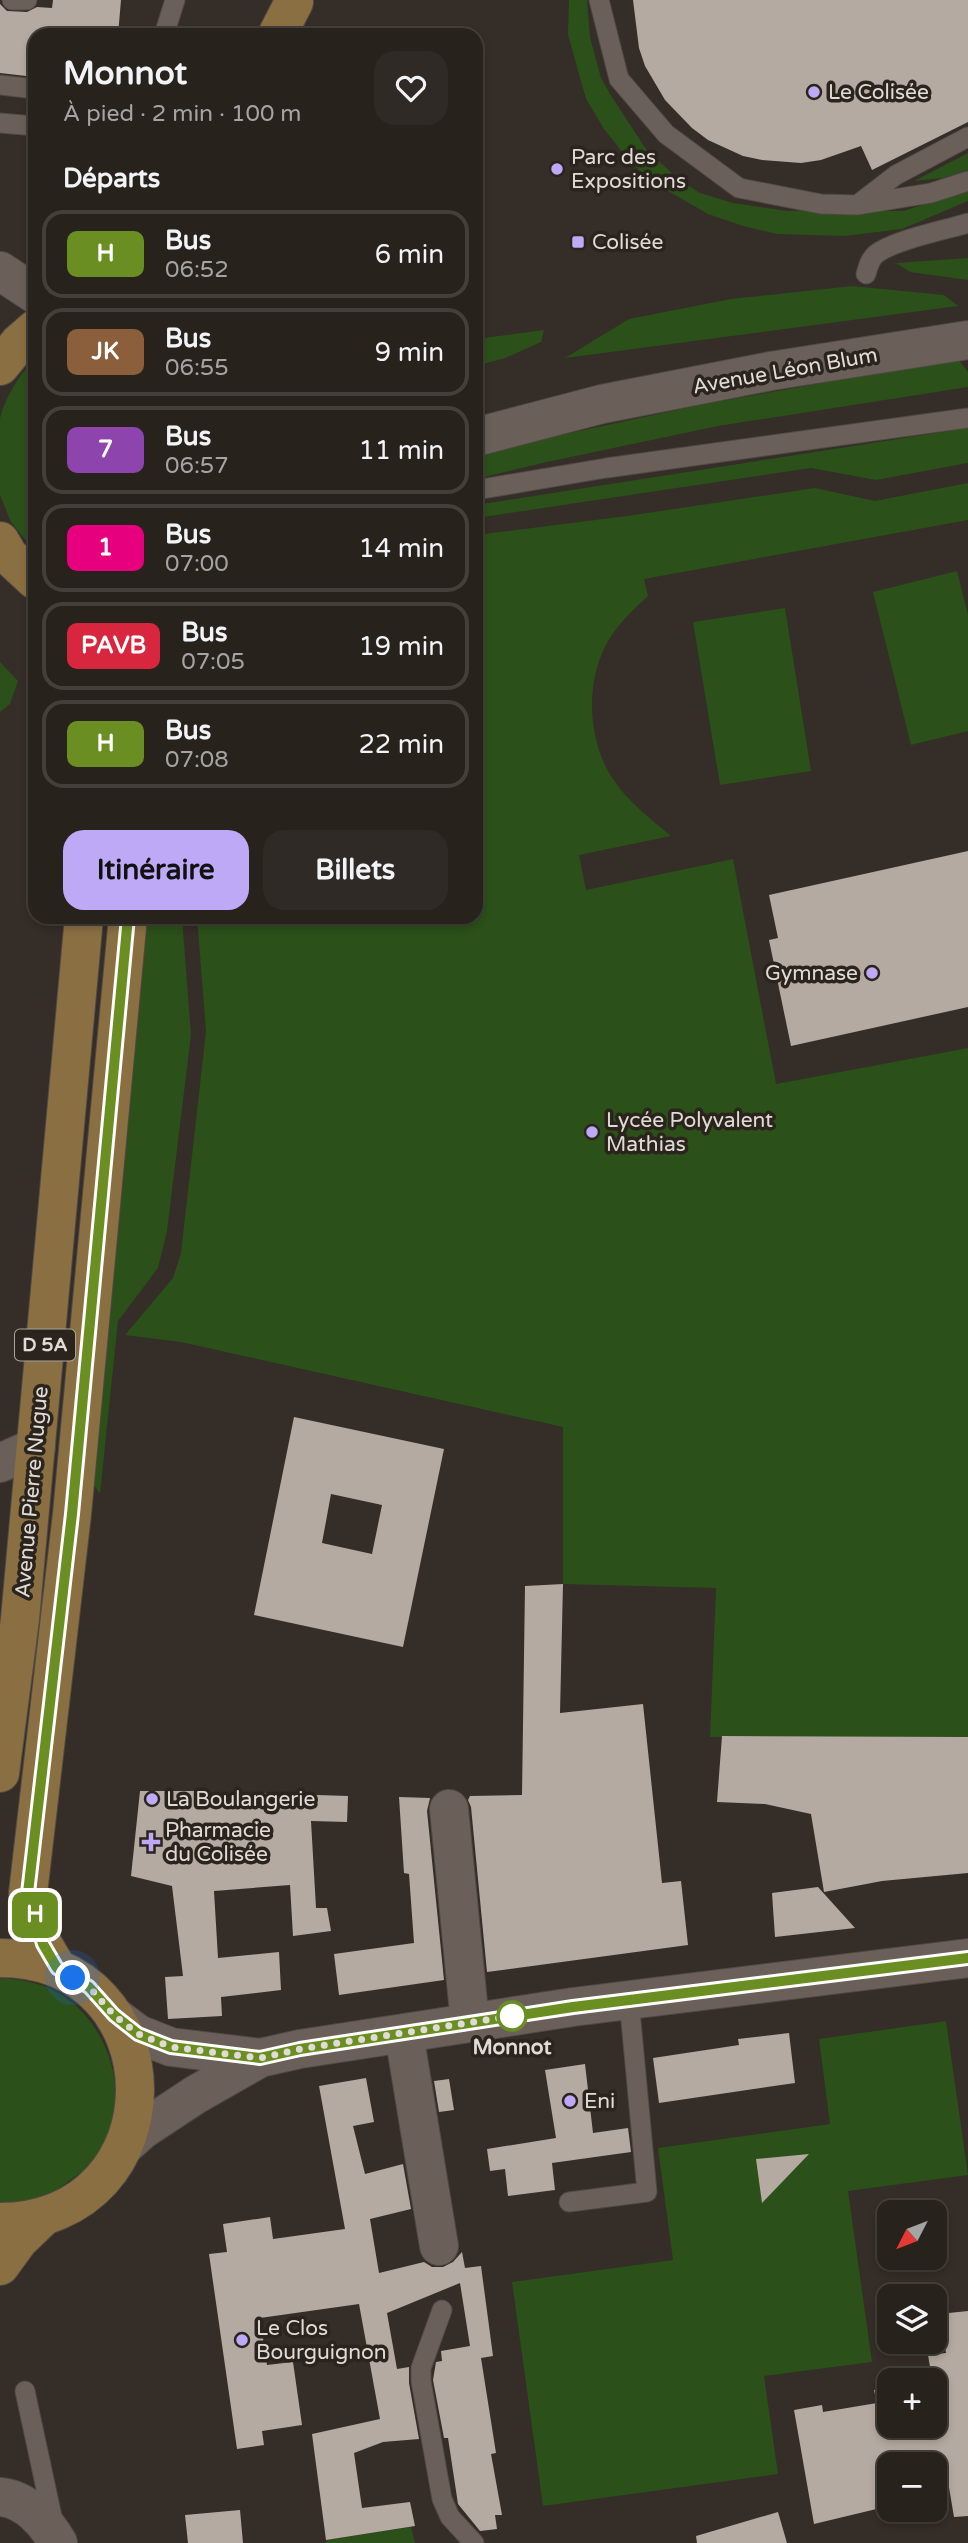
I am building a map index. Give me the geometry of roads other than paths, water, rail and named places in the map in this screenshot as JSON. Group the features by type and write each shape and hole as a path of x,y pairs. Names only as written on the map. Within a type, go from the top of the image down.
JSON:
{"main road":[{"path":"282,28 292,12"},
{"path":"0,271 28,289"},
{"path":"0,366 28,335"},
{"name":"Avenue Léon Blum","path":"483,435 602,404 771,371 968,340"},
{"name":"Avenue Léon Blum","path":"483,409 602,404"},
{"name":"Avenue Pierre Nugue","path":"0,1773 20,1619 83,924"},
{"name":"Avenue Pierre Nugue","path":"57,1968 43,1944 28,1893 72,1514 127,924"},
{"path":"0,1463 36,1447"},
{"path":"449,1809 470,2023"},
{"path":"0,1958 22,1958 57,1968 89,1987 114,2015 138,2034 171,2047 260,2058"},
{"path":"124,2146 142,2130 195,2095 260,2058 300,2049 629,2000 968,1958 968,1964"},
{"path":"0,2222 43,2217 76,2202 104,2178 124,2146 133,2120 137,2093 135,2066 127,2040 114,2015"},
{"path":"404,2034 439,2246"},
{"path":"0,2266 19,2240 43,2217"},
{"path":"0,2497 12,2498 41,2518 58,2542"}],"lane":[{"path":"12,0 27,0"},
{"path":"166,28 175,0"},
{"path":"598,0 619,79 666,134 739,188 821,204 857,205 931,193 968,181"},
{"path":"0,85 28,88"},
{"path":"0,123 28,125"},
{"path":"857,205 896,175 968,137"},
{"path":"866,274 876,254 968,223"},
{"path":"483,489 606,468 968,418"},
{"path":"569,2202 647,2192 629,2000"},
{"path":"442,2310 421,2368 421,2381 442,2499 450,2517 474,2543"},
{"path":"25,2390 58,2542"}],"place":[{"name":"Le Colisée","path":"814,92"},
{"name":"Parc des Expositions","path":"557,169"},
{"name":"Colisée","path":"578,242"},
{"name":"Gymnase","path":"872,973"},
{"name":"Lycée Polyvalent Mathias","path":"592,1132"},
{"name":"La Boulangerie","path":"152,1799"},
{"name":"Pharmacie du Colisée","path":"151,1842"},
{"name":"Monnot","path":"512,2016"},
{"name":"Eni","path":"570,2101"},
{"name":"Le Clos Bourguignon","path":"242,2340"}]}
